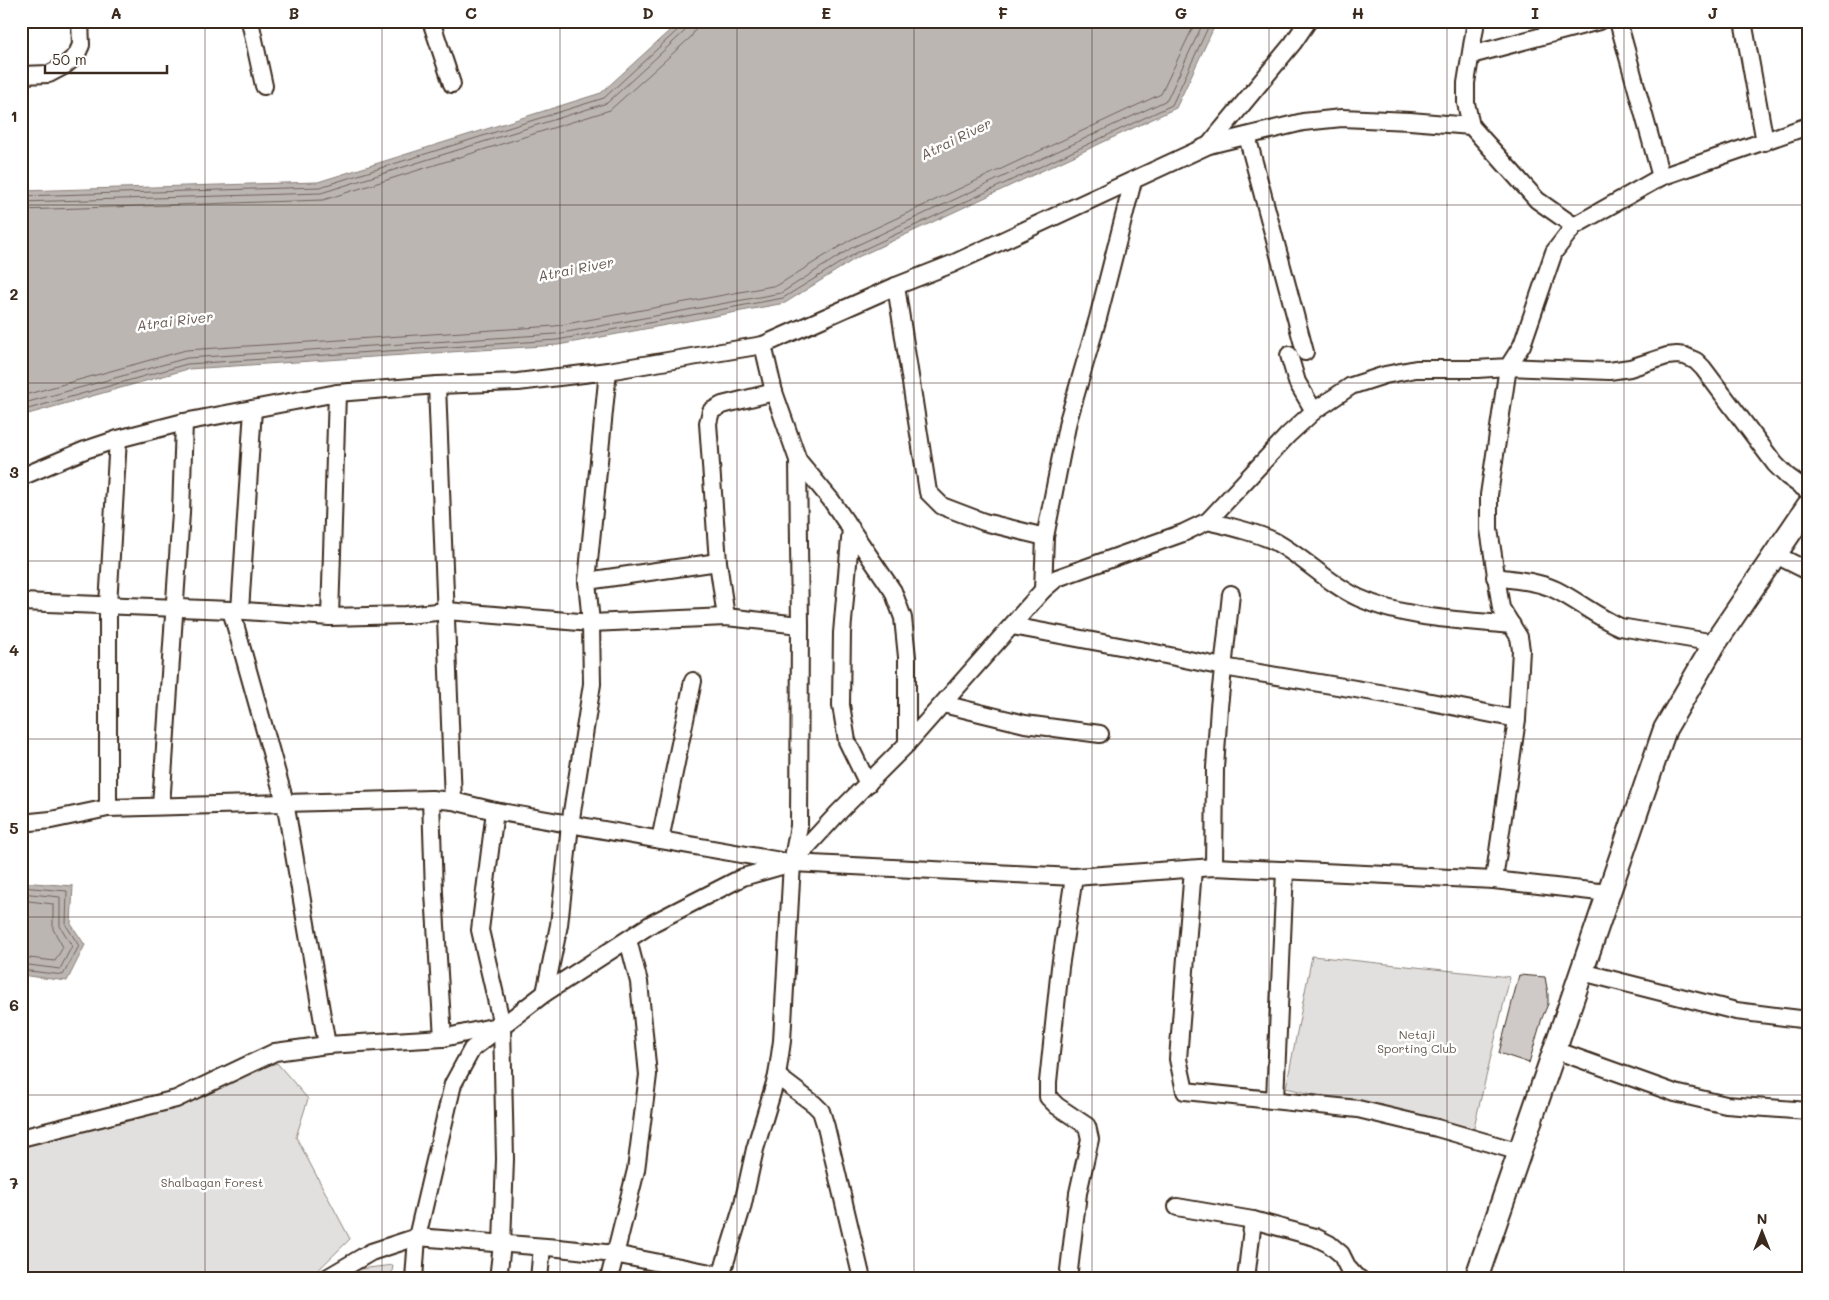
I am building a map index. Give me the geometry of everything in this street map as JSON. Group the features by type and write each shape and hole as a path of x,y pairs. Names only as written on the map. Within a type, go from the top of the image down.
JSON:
{"street":[{"path":"21,75 49,74 64,66 76,56 81,46 80,21"},
{"path":"250,21 264,86"},
{"path":"431,21 452,84"},
{"path":"1209,145 1293,43 1308,21"},
{"path":"1476,21 1466,83 1466,103 1471,126 1537,200 1574,226"},
{"path":"1471,55 1599,21"},
{"path":"1618,21 1661,177"},
{"path":"1743,21 1765,142"},
{"path":"21,477 118,439 184,422 337,393 437,385 518,382 608,371 762,345 896,286 952,264 1209,145 1303,122 1342,118 1471,126"},
{"path":"1494,880 1517,719 1521,650 1519,637 1501,608 1489,529 1488,495 1508,367 1522,345 1554,252 1574,226 1661,177 1808,126"},
{"path":"1247,136 1297,354 1297,382 1314,411"},
{"path":"1043,590 1045,537 1068,421 1098,318 1133,181"},
{"path":"896,286 928,492 942,506 984,522 1045,537"},
{"path":"325,1279 371,1252 417,1237 614,1254 721,1277 742,1208 755,1149 777,1076 782,1041 792,863 799,826 800,625 798,460 774,392 762,345"},
{"path":"414,1279 417,1237 453,1084 472,1049 545,993 653,924 743,877 792,863 838,813 907,744 1043,590 1057,578 1183,533 1208,521 1288,435 1314,411 1351,386 1385,375 1416,369 1508,367 1609,371 1630,368 1667,356 1686,356 1696,361 1703,368 1775,464 1787,476 1808,490"},
{"path":"545,993 559,924 570,825 592,684 591,622 587,581 608,371"},
{"path":"437,385 453,801"},
{"path":"726,617 718,562 708,423 710,411 722,405 774,392"},
{"path":"330,616 337,393"},
{"path":"253,409 235,611 285,802 328,1045"},
{"path":"161,806 182,513 184,422"},
{"path":"108,808 108,605 118,439"},
{"path":"798,460 831,500 894,591 903,618 907,657 907,744"},
{"path":"1476,1279 1665,729 1714,643 1808,506"},
{"path":"1208,521 1253,533 1274,541 1332,582 1358,598 1378,605 1428,617 1512,625"},
{"path":"851,528 842,633 840,705 848,740 868,784"},
{"path":"1774,554 1808,571"},
{"path":"587,581 718,562"},
{"path":"1495,577 1539,584 1556,590 1620,627 1714,643"},
{"path":"1214,867 1215,768 1230,594"},
{"path":"21,602 330,616 406,615 447,611 591,622 726,617 800,625"},
{"path":"1012,626 1223,667 1416,699 1517,719"},
{"path":"660,840 693,681"},
{"path":"943,704 1025,724 1100,734"},
{"path":"21,823 50,820 108,808 431,799 453,801 570,825 792,863 1074,877 1214,867 1494,880 1608,893"},
{"path":"431,799 434,893 443,1038"},
{"path":"495,811 480,930 502,1025 506,1159 502,1244 498,1279"},
{"path":"1193,868 1178,1059 1185,1091 1358,1109 1437,1128 1520,1152"},
{"path":"1275,1100 1285,870"},
{"path":"1068,1279 1078,1193 1090,1139 1086,1126 1057,1106 1048,1097 1048,1082 1060,967 1074,877"},
{"path":"609,1279 636,1170 648,1075 639,982 628,940"},
{"path":"1582,972 1736,1011 1808,1020"},
{"path":"21,1138 176,1099 275,1052 328,1045 443,1038 502,1025"},
{"path":"1555,1050 1675,1093 1726,1105 1808,1111"},
{"path":"777,1076 821,1111 862,1279"},
{"path":"1177,1207 1253,1220 1315,1237 1329,1244 1341,1254 1348,1268 1356,1278 1360,1279"},
{"path":"1246,1279 1253,1220"},
{"path":"539,1279 542,1247"}],"green space":[{"name":"Netaji Sporting Club","path":"1312,956 1510,977 1473,1131 1286,1088"},
{"name":"Shalbagan Forest","path":"277,1063 308,1099 296,1137 350,1239 309,1279 21,1279 21,1145"},
{"path":"393,1265 391,1279 342,1279 351,1270"}],"water":[{"name":"Atrai River","path":"680,21 1217,21 1176,108 858,257 785,303 558,345 188,369 21,416 21,191 318,182 601,93"},
{"path":"21,882 73,886 71,924 85,945 67,981 21,975"}],"building":[{"path":"1519,975 1545,977 1548,994 1548,1004 1529,1063 1499,1053"}]}
